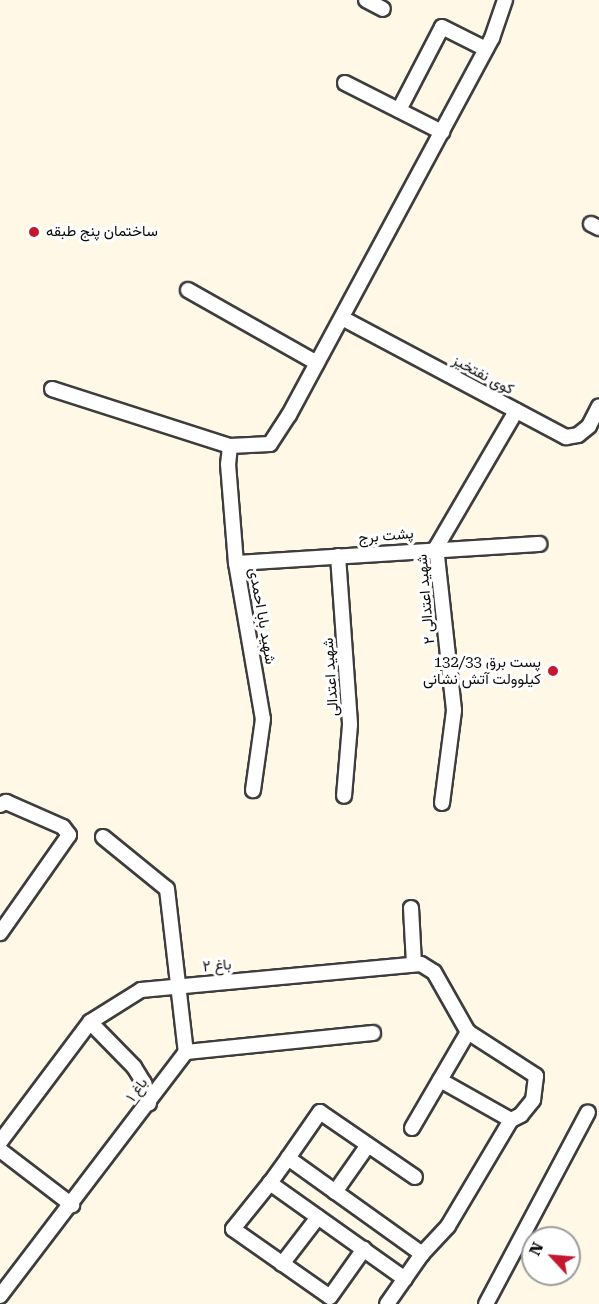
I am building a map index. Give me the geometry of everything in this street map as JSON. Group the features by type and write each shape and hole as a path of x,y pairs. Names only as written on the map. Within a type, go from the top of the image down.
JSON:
{"street":[{"path":"366,0 383,9"},
{"path":"52,389 230,446 270,444 342,318 486,49 502,16 505,0"},
{"path":"399,110 441,27 486,49"},
{"path":"345,83 442,132"},
{"path":"188,290 317,363"},
{"name":"کوی نفتخیز","path":"342,318 566,436 578,435 589,426 599,406"},
{"name":"شهید اعتدالی ۲","path":"442,803 454,710 436,548 516,411"},
{"name":"شهید بابا احمدی","path":"230,446 228,464 236,563 264,719 253,790"},
{"name":"پشت برج","path":"236,563 436,548 539,544"},
{"name":"شهید اعتدالی","path":"338,556 351,724 344,796"},
{"path":"0,805 6,802 63,827 69,835 0,933"},
{"path":"103,837 167,889 186,1052 373,1033"},
{"path":"387,1304 422,1254 448,1226 511,1120 533,1100 536,1076 468,1032 434,972 414,964 411,908"},
{"name":"باغ ۲","path":"0,1142 90,1022 141,990 414,964"},
{"path":"90,1022 134,1067 144,1083 149,1103"},
{"path":"412,1128 468,1032"},
{"name":"باغ ۱","path":"0,1296 72,1205 186,1052"},
{"path":"440,1080 511,1120"},
{"path":"364,1249 330,1297 233,1229 270,1183 320,1112 415,1177"},
{"path":"486,1304 588,1112"},
{"path":"335,1192 368,1145"},
{"path":"0,1150 72,1205"},
{"path":"288,1158 422,1254"},
{"path":"270,1183 405,1279"},
{"path":"282,1264 318,1217"}],"place":[{"name":"ساختمان پنج طبقه","path":"34,232"},
{"name":"پست برق 132/33 کیلوولت آتش نشانی","path":"553,671"}]}
